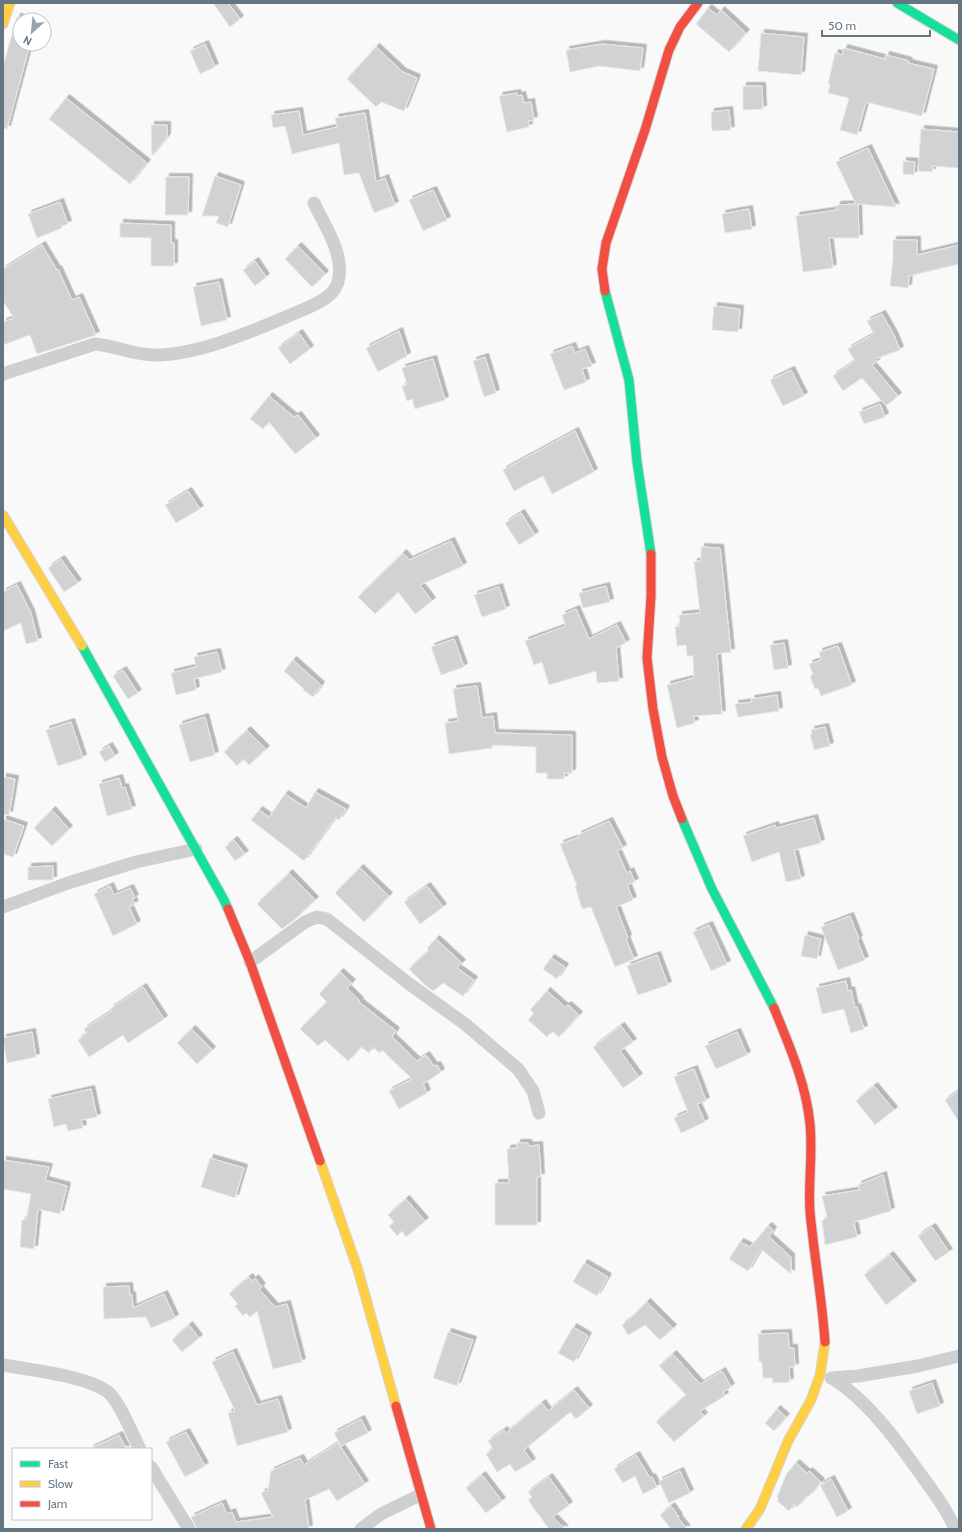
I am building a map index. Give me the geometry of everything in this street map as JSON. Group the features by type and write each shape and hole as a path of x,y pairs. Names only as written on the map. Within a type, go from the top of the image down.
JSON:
{"street":[{"path":"3,24 10,3"},
{"path":"698,3 680,27 669,50 645,130 606,243 602,269 606,296 629,380 638,462 651,547 651,596 647,658 653,709 662,757 673,796 712,889 774,1008 794,1058 803,1090 810,1124 810,1211 823,1314 826,1376 788,1440 760,1509 746,1529"},
{"path":"897,3 959,40"},
{"path":"3,374 96,344 108,345 138,354 158,355 186,352 243,336 298,312 327,297 335,289 339,277 338,254 314,203"},
{"path":"3,515 97,671 224,900 250,962 358,1270 420,1495 431,1529"},
{"path":"3,907 68,883 136,862 196,849"},
{"path":"250,962 305,922 317,917 327,919 408,984 465,1024 518,1069 533,1091 539,1113"},
{"path":"826,1376 858,1376 896,1370 959,1356"},
{"path":"3,1365 69,1377 92,1383 109,1393 119,1405 140,1448"},
{"path":"826,1376 841,1384 877,1419 908,1457 936,1496 955,1529"},
{"path":"152,1469 189,1529"},
{"path":"361,1529 381,1514 420,1495"}],"building":[{"path":"213,3 228,3 240,19 230,27"},
{"path":"708,8 717,15 721,10 746,33 729,52 696,24"},
{"path":"761,33 804,37 801,75 758,71"},
{"path":"12,34 12,52 28,52 7,129 3,128 3,66"},
{"path":"205,44 215,67 200,74 190,51"},
{"path":"602,44 643,48 640,71 599,66 570,72 566,50"},
{"path":"376,47 403,72 417,78 404,111 381,102 376,107 347,79"},
{"path":"844,48 885,59 886,55 909,61 908,63 934,69 922,116 866,102 857,135 840,130 849,98 828,93 830,84 828,84 835,53 842,55"},
{"path":"743,86 762,86 763,109 743,110"},
{"path":"517,93 518,96 522,95 524,103 531,102 534,120 528,121 529,127 507,132 499,96"},
{"path":"66,98 147,163 130,184 49,119"},
{"path":"729,110 731,130 712,131 711,112"},
{"path":"299,111 303,135 337,127 335,118 365,113 376,182 385,178 395,205 374,213 359,173 344,175 339,143 292,154 285,126 273,128 271,115"},
{"path":"151,125 167,125 167,137 152,156"},
{"path":"921,129 959,132 959,168 933,166 932,172 918,171"},
{"path":"868,148 896,207 858,204 859,238 829,238 833,268 803,272 796,216 837,210 837,205 856,204 836,162"},
{"path":"903,161 915,162 914,175 903,174"},
{"path":"215,176 241,185 228,227 216,223 219,216 202,216"},
{"path":"166,177 189,177 188,215 165,215"},
{"path":"433,190 447,220 423,231 409,200"},
{"path":"60,202 68,224 37,238 28,214"},
{"path":"749,209 752,229 725,233 722,214"},
{"path":"120,223 171,225 171,243 174,243 174,266 151,266 151,238 120,237"},
{"path":"893,240 917,240 917,255 959,245 959,264 909,276 908,288 890,286 893,259"},
{"path":"42,245 57,270 58,269 72,300 79,297 96,335 37,354 30,335 3,345 3,322 14,318 3,301 3,269"},
{"path":"298,246 325,274 312,287 285,259"},
{"path":"255,261 266,277 255,286 243,270"},
{"path":"219,282 227,320 201,326 193,287"},
{"path":"714,306 740,309 738,332 712,330"},
{"path":"882,314 894,335 900,350 875,359 877,362 872,365 898,396 886,406 862,378 843,391 833,376 855,361 848,349 874,334 867,321"},
{"path":"399,331 407,356 378,372 366,348"},
{"path":"299,333 310,349 290,364 278,348"},
{"path":"572,346 575,353 585,349 592,366 582,369 586,382 564,390 550,354"},
{"path":"485,357 496,393 484,397 473,361"},
{"path":"433,359 445,400 415,409 412,399 407,401 402,386 407,385 402,368"},
{"path":"791,370 804,396 783,406 770,380"},
{"path":"269,396 294,417 298,415 316,438 295,454 269,422 263,429 250,419"},
{"path":"880,404 885,417 864,424 859,412"},
{"path":"575,431 594,472 552,494 543,476 514,491 503,470"},
{"path":"188,491 200,509 176,523 165,505"},
{"path":"521,513 535,535 519,545 505,523"},
{"path":"451,541 463,566 420,585 432,601 415,614 398,592 375,614 358,597 403,553 409,560"},
{"path":"701,547 720,548 731,652 717,654 722,714 693,716 695,723 677,728 667,685 694,678 693,656 687,656 686,645 677,646 675,627 680,626 679,615 700,613 694,562 701,561"},
{"path":"61,559 78,583 64,592 48,568"},
{"path":"17,585 31,613 38,641 26,644 21,623 3,631 3,592"},
{"path":"606,586 610,602 583,608 579,593"},
{"path":"499,587 506,609 482,617 474,595"},
{"path":"576,609 589,639 617,625 626,643 616,648 619,681 597,683 596,671 549,685 542,662 534,665 525,641 566,626 562,615"},
{"path":"454,639 464,667 441,675 431,647"},
{"path":"784,643 788,668 774,670 770,645"},
{"path":"838,646 852,685 821,696 818,688 815,689 810,676 813,674 809,664 821,660 819,652"},
{"path":"217,652 222,672 194,679 196,690 176,695 171,673 196,667 194,657"},
{"path":"293,660 321,685 313,697 303,690 304,689 284,671"},
{"path":"123,670 138,693 128,699 113,676"},
{"path":"477,686 482,718 493,716 495,733 572,735 572,773 564,773 564,779 547,779 547,773 536,773 536,747 492,745 492,748 449,754 445,723 458,721 453,689"},
{"path":"777,695 779,711 738,717 735,704 752,702 751,699"},
{"path":"205,717 215,755 190,762 179,725"},
{"path":"71,722 83,758 58,766 46,730"},
{"path":"825,727 830,746 814,750 810,734 812,734 811,730"},
{"path":"247,730 266,749 249,765 243,759 237,766 224,752"},
{"path":"109,746 115,756 105,762 99,752"},
{"path":"3,777 15,779 9,815 3,814"},
{"path":"119,778 122,788 125,787 132,809 107,816 99,784"},
{"path":"315,792 346,809 339,820 335,818 304,861 251,820 259,810 269,817 285,794 306,808"},
{"path":"52,810 69,829 52,846 34,828"},
{"path":"814,818 821,843 794,850 801,879 786,882 779,852 752,862 743,836 775,825 776,828"},
{"path":"3,819 24,826 13,857 3,854"},
{"path":"609,821 623,848 617,851 627,873 630,871 635,882 627,885 633,900 616,907 634,959 615,967 591,907 582,909 575,886 577,886 560,844 579,837 578,835"},
{"path":"234,840 245,854 235,861 225,847"},
{"path":"53,866 53,880 28,880 28,867"},
{"path":"360,868 389,896 364,922 335,893"},
{"path":"289,873 315,900 293,921 282,929 257,904"},
{"path":"110,886 114,895 130,888 135,898 132,899 135,904 129,907 137,924 113,936 94,894"},
{"path":"427,886 443,907 420,924 404,902"},
{"path":"850,916 865,960 838,970 821,927"},
{"path":"709,925 727,964 711,971 693,932"},
{"path":"805,935 821,939 817,959 801,956"},
{"path":"436,939 462,963 457,968 474,980 463,996 443,983 433,991 409,969 429,950 427,948"},
{"path":"657,955 668,985 638,995 627,966"},
{"path":"551,958 565,967 557,979 543,969"},
{"path":"340,972 352,983 347,988 360,1001 359,1002 396,1031 392,1037 417,1061 426,1055 434,1066 437,1065 441,1072 423,1084 427,1093 399,1109 389,1091 412,1079 382,1050 380,1053 373,1047 369,1053 361,1047 348,1061 325,1040 318,1046 300,1029 327,1002 319,994"},
{"path":"846,981 848,991 851,990 855,1008 857,1007 864,1029 851,1033 844,1009 822,1014 816,988"},
{"path":"143,987 164,1019 128,1043 123,1035 89,1057 78,1040 87,1034 84,1029 112,1011 110,1009"},
{"path":"547,991 565,1007 568,1005 579,1015 559,1037 552,1031 547,1037 528,1020 534,1013 530,1010"},
{"path":"621,1026 633,1042 620,1051 639,1077 623,1088 593,1047"},
{"path":"192,1029 212,1050 197,1064 177,1043"},
{"path":"32,1032 36,1057 7,1063 3,1038"},
{"path":"737,1032 747,1055 716,1069 705,1046"},
{"path":"694,1069 706,1101 697,1104 705,1122 681,1133 674,1118 688,1112 674,1077"},
{"path":"874,1086 894,1110 875,1125 856,1101"},
{"path":"91,1089 97,1117 81,1120 83,1128 68,1131 66,1124 54,1127 48,1099"},
{"path":"959,1091 959,1122 945,1100"},
{"path":"517,1143 528,1143 529,1146 539,1145 541,1177 537,1177 537,1225 495,1225 495,1183 509,1183 507,1149 517,1148"},
{"path":"210,1158 244,1168 235,1198 201,1187"},
{"path":"3,1160 49,1167 45,1180 67,1186 60,1214 38,1209 34,1249 20,1247 22,1220 26,1220 31,1194 3,1189"},
{"path":"883,1175 891,1211 854,1222 857,1237 825,1245 822,1221 827,1217 822,1196 860,1190 858,1185"},
{"path":"406,1199 425,1221 406,1237 402,1231 397,1236 389,1226 394,1222 388,1215"},
{"path":"768,1226 773,1230 769,1237 791,1257 791,1274 761,1249 748,1271 729,1259 740,1242 750,1247"},
{"path":"932,1227 949,1252 935,1261 918,1236"},
{"path":"890,1255 913,1284 886,1305 864,1275"},
{"path":"584,1263 608,1277 597,1296 573,1282"},
{"path":"249,1277 252,1281 255,1278 262,1287 259,1289 275,1307 287,1304 302,1362 273,1369 257,1311 250,1317 246,1313 243,1316 235,1306 238,1304 229,1294"},
{"path":"129,1286 130,1296 132,1295 133,1308 164,1294 175,1318 151,1328 146,1317 104,1319 103,1287"},
{"path":"647,1302 673,1328 660,1340 645,1325 628,1335 622,1325"},
{"path":"189,1325 199,1338 182,1352 172,1340"},
{"path":"573,1327 588,1336 574,1362 558,1353"},
{"path":"448,1332 473,1340 457,1386 433,1378"},
{"path":"788,1333 789,1348 794,1348 795,1367 789,1367 790,1382 773,1383 772,1378 763,1378 762,1362 759,1362 758,1334"},
{"path":"233,1352 257,1405 278,1399 288,1432 237,1446 228,1413 235,1411 212,1362"},
{"path":"673,1354 700,1384 722,1371 731,1387 723,1392 725,1396 700,1411 704,1416 674,1442 656,1422 686,1395 659,1366"},
{"path":"932,1383 940,1406 917,1414 909,1391"},
{"path":"574,1390 589,1408 576,1419 570,1412 524,1450 532,1462 515,1472 510,1464 497,1472 486,1454 493,1449 488,1441 504,1430 506,1433 542,1403 548,1411"},
{"path":"777,1409 786,1417 774,1431 765,1423"},
{"path":"361,1419 368,1433 341,1446 334,1433"},
{"path":"186,1432 205,1466 185,1477 166,1442"},
{"path":"119,1435 126,1448 92,1448"},
{"path":"338,1443 365,1484 337,1501 329,1489 305,1500 309,1529 197,1529 191,1517 222,1503 227,1514 232,1512 236,1522 273,1517 261,1493 268,1490 271,1471 300,1458 304,1465"},
{"path":"636,1455 650,1478 652,1477 657,1487 643,1494 635,1476 623,1483 614,1469"},
{"path":"796,1463 807,1473 809,1471 821,1482 797,1507 794,1504 789,1511 777,1501 779,1499 777,1497 787,1473"},
{"path":"680,1471 690,1493 669,1503 659,1481"},
{"path":"482,1475 502,1501 486,1513 466,1488"},
{"path":"549,1477 569,1505 553,1517 565,1529 549,1529 528,1500 532,1497 528,1492"},
{"path":"831,1479 848,1511 837,1517 820,1485"},
{"path":"671,1506 687,1529 671,1529 660,1515"}],"traffic: fast":[{"path":"897,3 959,40"},
{"path":"605,291 629,380 637,462 651,554"},
{"path":"82,646 228,909"},
{"path":"682,819 712,889 774,1008"}],"traffic: slow":[{"path":"3,24 10,3"},
{"path":"3,515 82,646"},
{"path":"320,1161 358,1270 396,1406"},
{"path":"746,1529 760,1509 788,1441 811,1400 820,1375 825,1342"}],"traffic: jam":[{"path":"605,291 602,269 606,243 645,130 669,50 680,27 698,3"},
{"path":"651,554 651,596 647,658 653,709 662,757 673,796 682,819"},
{"path":"228,909 250,962 320,1161"},
{"path":"774,1008 796,1064 808,1109 811,1135 810,1212 825,1342"},
{"path":"396,1406 431,1529"}]}
